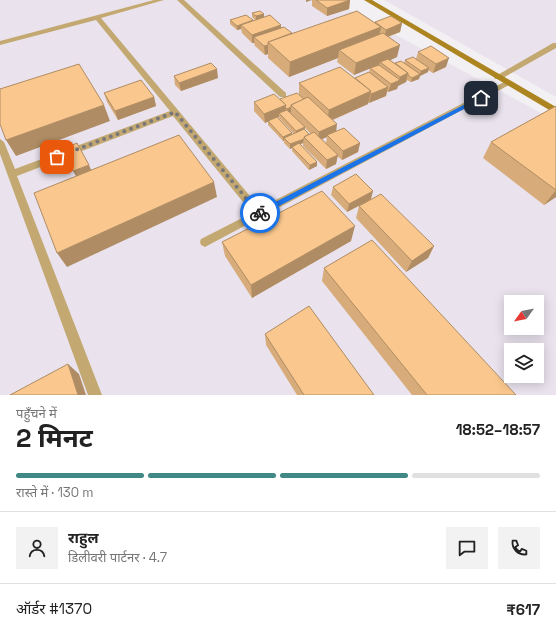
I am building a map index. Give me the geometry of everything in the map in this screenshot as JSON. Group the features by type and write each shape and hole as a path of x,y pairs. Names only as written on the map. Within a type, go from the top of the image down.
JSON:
{"street":[{"path":"0,43 161,0"},
{"path":"180,0 283,95"},
{"path":"367,0 556,111"},
{"path":"97,17 259,214"},
{"path":"498,78 556,45"},
{"path":"205,242 509,83"},
{"path":"12,174 175,112"},
{"path":"0,142 95,395"}],"shaded area":[{"path":"0,0 331,0 556,121 556,395 0,395"},
{"path":"384,0 556,0 556,97"}],"building":[{"path":"316,0 350,0 327,8"},
{"path":"260,11 264,14 256,16 252,13"},
{"path":"357,11 381,27 290,62 268,42"},
{"path":"246,15 253,20 237,26 230,20"},
{"path":"270,15 281,25 252,35 241,25"},
{"path":"391,16 402,23 386,30 375,22"},
{"path":"284,27 292,33 268,42 268,45 264,46 254,37"},
{"path":"383,33 400,45 356,63 339,50"},
{"path":"431,46 449,58 436,64 418,52"},
{"path":"413,57 429,68 421,71 405,60"},
{"path":"388,59 408,73 400,77 380,62"},
{"path":"401,61 420,74 412,78 395,63"},
{"path":"211,63 217,69 179,83 174,76"},
{"path":"79,64 104,105 6,140 0,124 0,89"},
{"path":"379,65 400,80 391,84 370,68"},
{"path":"340,67 371,91 329,110 299,83"},
{"path":"369,72 388,87 371,94 371,91 355,78"},
{"path":"141,80 154,97 115,111 104,93"},
{"path":"297,93 304,99 291,105 291,107 287,109 285,107 286,105 280,99"},
{"path":"274,94 286,105 264,114 254,102"},
{"path":"308,97 337,124 319,132 291,105"},
{"path":"556,106 556,190 491,142"},
{"path":"287,110 305,127 296,131 279,113"},
{"path":"277,117 292,133 283,137 268,121"},
{"path":"344,128 360,143 343,151 327,135"},
{"path":"304,129 309,134 304,137 304,139 290,144 284,138"},
{"path":"314,132 338,155 327,160 304,137"},
{"path":"179,135 214,182 57,253 34,193"},
{"path":"77,143 89,165 73,171 63,149"},
{"path":"299,143 317,162 310,165 292,147"},
{"path":"356,174 373,191 349,204 333,187"},
{"path":"322,191 355,226 251,285 222,242"},
{"path":"381,194 434,246 412,261 359,206"},
{"path":"372,240 516,395 427,395 324,268"},
{"path":"309,306 374,395 304,395 265,334"},
{"path":"68,364 78,395 10,395"}],"way so far":[{"path":"57,157 175,112 259,214 260,213"}],"route":[{"path":"260,213 481,98"}]}
